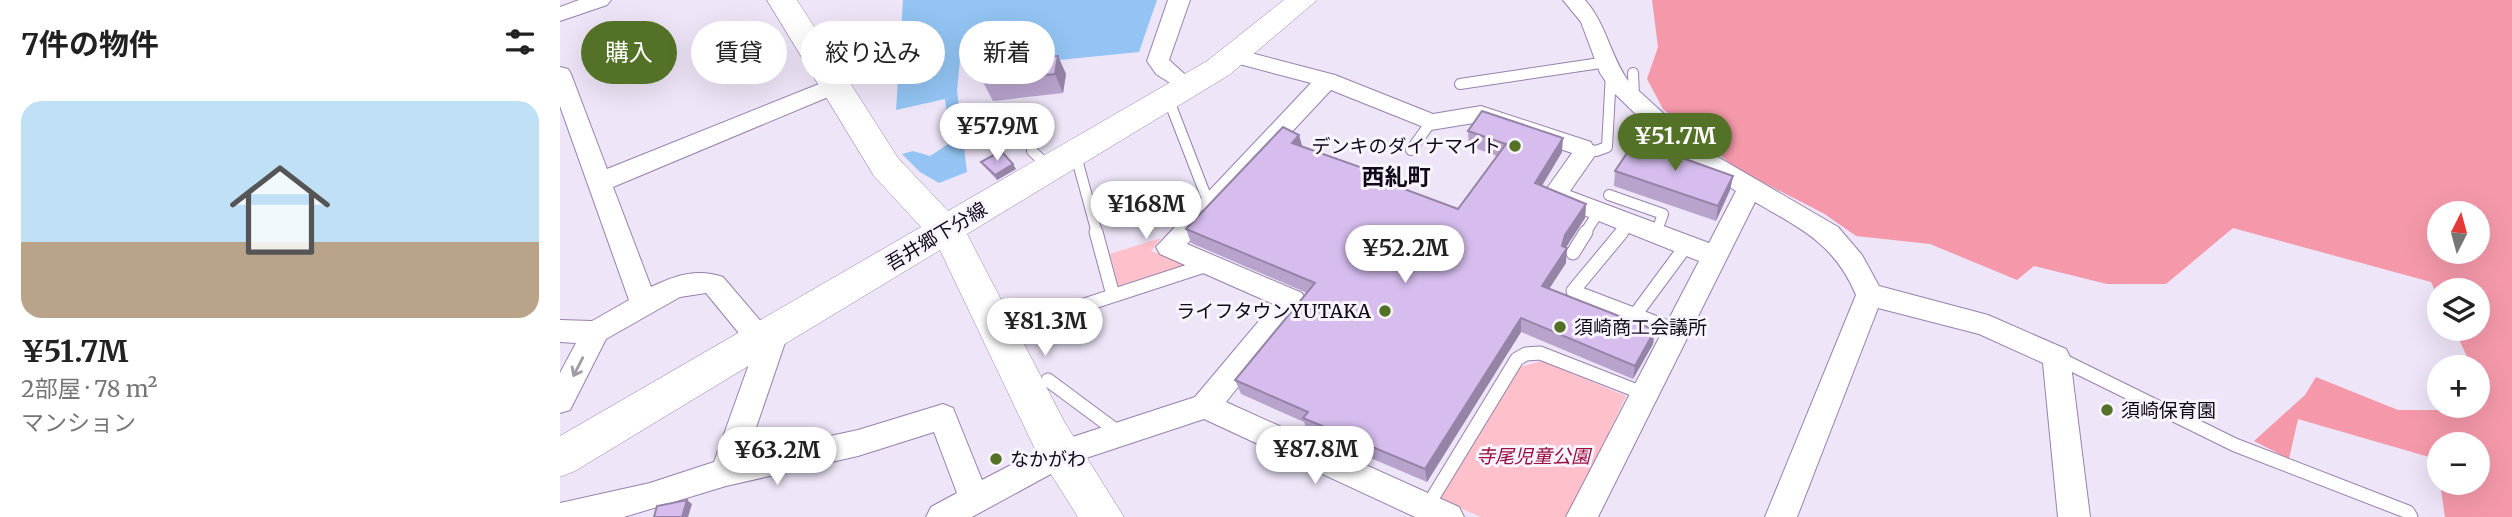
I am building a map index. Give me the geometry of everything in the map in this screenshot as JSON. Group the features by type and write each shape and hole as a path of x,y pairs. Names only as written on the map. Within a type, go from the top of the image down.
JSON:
{"main road":[{"path":"782,0 886,167 945,230 961,253 999,333 1062,453 1102,517"},
{"name":"吾井郷下分線","path":"560,458 1236,56 1302,0"}],"street":[{"path":"560,14 600,0"},
{"path":"1177,92 1158,61 1179,0"},
{"path":"1574,0 1595,18 1621,76 1690,152 1803,216 1845,248 1869,295 1782,517"},
{"path":"1236,56 1327,80 1432,122 1481,114 1583,148 1584,154 1555,194 1604,204 1628,224 1717,257"},
{"path":"560,74 569,130 598,183 644,304"},
{"path":"943,517 1062,453 1118,432 1205,406 1292,301 1169,247 1327,80"},
{"path":"598,183 837,85"},
{"path":"1582,517 1751,187"},
{"path":"560,331 596,332 644,304 694,281 714,284 752,329 764,337 726,472"},
{"path":"1869,295 1944,311 1986,324 2056,356 2074,517"},
{"path":"560,401 596,332"},
{"path":"1205,406 1437,512"},
{"path":"560,517 650,497 726,472 858,443 943,417 974,498"}],"lane":[{"path":"1460,83 1621,76 1607,147 1596,151 1583,148"},
{"path":"1177,92 1209,204"},
{"path":"1411,150 1432,122"},
{"path":"1031,130 1032,151 1062,160 1114,295"},
{"path":"1573,253 1604,204 1663,215 1656,234"},
{"path":"1628,224 1573,291 1678,331"},
{"path":"1635,315 1686,246"},
{"path":"999,333 1207,265"},
{"path":"1437,512 1517,359 1526,354 1540,353 1645,394"},
{"path":"2056,356 2235,445 2408,512 2411,517"},
{"path":"1048,380 1118,432"}],"green space":[{"path":"1161,238 1151,251 1188,264 1118,286 1110,254"},
{"name":"寺尾児童公園","path":"1542,361 1626,396 1569,517 1481,517 1439,499 1519,367"}],"shaded area":[{"path":"1652,0 2512,0 2512,517 2445,517 2442,495 2490,495 2490,432 2427,432 2427,456 2298,419 2289,459 2254,441 2305,395 2316,377 2398,410 2427,410 2427,418 2490,418 2490,355 2466,355 2460,341 2490,341 2490,278 2427,278 2427,281 2233,228 2166,284 2107,284 2034,266 2017,280 1930,244 1856,236 1823,213 1737,169 1663,109 1647,79 1658,47"}],"water":[{"path":"903,0 1157,0 1139,52 1055,60 1055,21 959,21 957,91 967,172 939,183 920,172 902,154 913,151 930,156 950,143 945,99 896,110 898,84 945,84 945,21 902,21"}],"building":[{"name":"ライフタウンYUTAKA","path":"1482,111 1563,138 1535,183 1586,204 1565,235 1562,246 1567,248 1542,286 1655,330 1635,366 1521,318 1425,469 1303,418 1308,412 1235,380 1315,283 1186,229 1283,127 1299,135 1292,143 1374,172 1369,176 1458,209 1506,144 1468,131"},
{"path":"1635,141 1733,176 1718,206 1615,171"},
{"path":"1001,151 1013,164 995,175 981,162"},
{"path":"687,500 682,517 654,517 657,506"}],"place":[{"name":"デンキのダイナマイト","path":"1515,146"},
{"name":"ライフタウンYUTAKA","path":"1385,311"},
{"name":"須崎商工会議所","path":"1560,327"},
{"name":"須崎保育園","path":"2107,410"},
{"name":"なかがわ","path":"996,459"}],"district":[{"name":"西糺町","path":"1396,176"}]}
